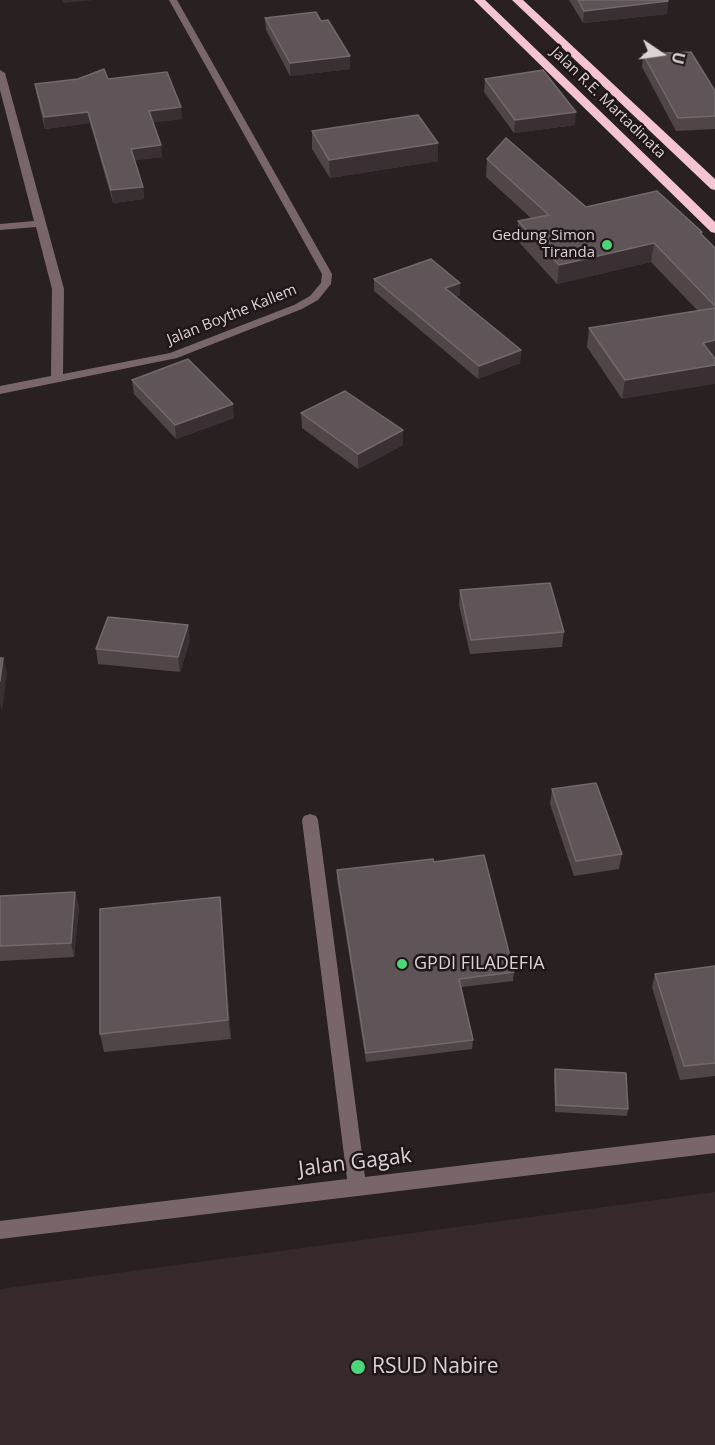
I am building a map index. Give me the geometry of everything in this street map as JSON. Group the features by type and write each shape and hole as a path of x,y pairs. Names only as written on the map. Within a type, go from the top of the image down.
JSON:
{"highway":[{"name":"Jalan R.E. Martadinata","path":"479,0 715,229"},
{"name":"Jalan R.E. Martadinata","path":"517,0 715,186"}],"street":[{"name":"Jalan Boythe Kallem","path":"0,390 173,356 298,307 314,298 326,284 327,274 173,0"},
{"path":"0,73 58,289 57,380"},
{"path":"0,120 13,119"},
{"path":"0,227 41,223"},
{"path":"310,820 357,1186"},
{"name":"Jalan Gagak","path":"0,1230 715,1144"}],"shaded area":[{"name":"RSUD Nabire","path":"715,1192 715,1445 0,1445 0,1289"}],"building":[{"path":"578,0 668,0 668,1 584,11"},
{"path":"316,12 321,21 328,20 350,56 290,63 265,18"},
{"path":"691,52 715,91 715,116 678,118 643,54"},
{"path":"104,69 108,79 167,72 181,107 149,111 161,145 131,149 143,187 111,190 88,112 44,117 35,84 78,79"},
{"path":"543,70 576,112 515,120 485,79"},
{"path":"418,115 438,143 329,160 312,131"},
{"path":"506,138 586,207 657,191 702,232 700,233 715,248 715,306 654,243 559,265 518,221 549,215 487,159"},
{"path":"431,259 460,283 445,288 521,350 479,366 374,279"},
{"path":"715,308 715,340 703,343 715,359 715,365 625,380 589,328"},
{"path":"188,359 233,404 175,425 132,380"},
{"path":"345,391 403,430 358,454 301,413"},
{"path":"550,583 564,632 471,640 460,590"},
{"path":"108,617 188,625 178,657 96,649"},
{"path":"0,658 3,658 0,681"},
{"path":"596,783 622,854 576,861 552,789"},
{"name":"GPDI FILADEFIA","path":"484,855 514,972 459,979 473,1040 366,1053 337,870 433,859 434,862"},
{"path":"75,892 71,943 0,946 0,896"},
{"path":"220,897 228,1020 100,1034 100,909"},
{"path":"715,966 715,1063 684,1066 655,974"},
{"path":"555,1069 626,1073 628,1109 556,1105"}],"place":[{"name":"Gedung Simon Tiranda","path":"607,245"},
{"name":"GPDI FILADEFIA","path":"402,964"},
{"name":"RSUD Nabire","path":"358,1367"}]}
